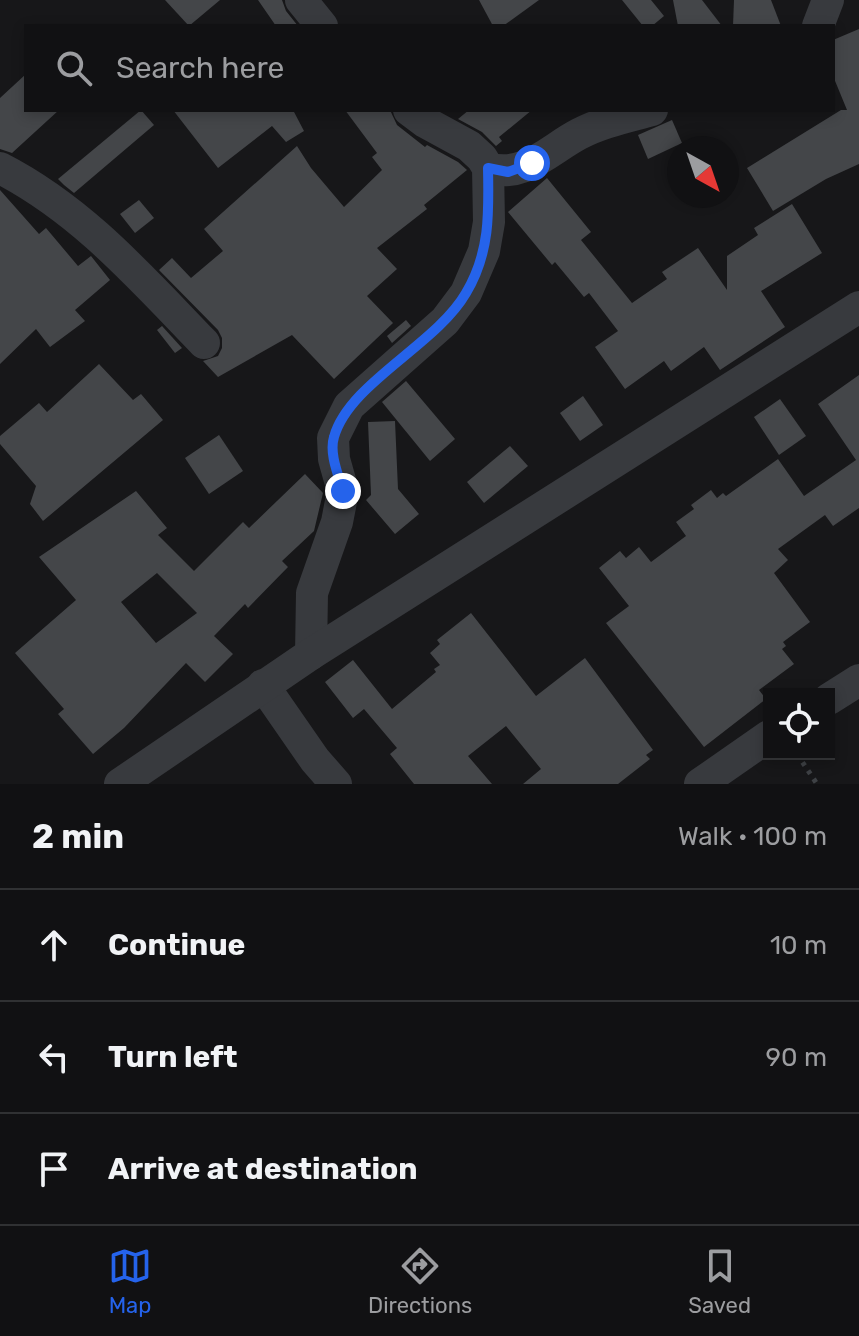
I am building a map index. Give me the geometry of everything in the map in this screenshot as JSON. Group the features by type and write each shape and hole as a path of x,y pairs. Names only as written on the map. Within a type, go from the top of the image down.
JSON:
{"street":[{"path":"301,0 320,24"},
{"path":"819,24 828,0"},
{"path":"311,654 312,593 337,522 343,491 334,459 333,438 349,406 445,321 466,293 484,251 489,222 488,168 478,151 412,112"},
{"path":"488,168 517,170 578,134 644,112"},
{"path":"0,168 56,202 87,226 204,343"},
{"path":"120,784 311,654 859,307"},
{"path":"835,695 859,680"},
{"path":"263,685 315,760 336,784"},
{"path":"700,784 763,740"}],"path":[{"path":"801,760 817,784"}],"building":[{"path":"165,0 220,0 191,24 187,24"},
{"path":"258,0 282,0 296,24 275,24"},
{"path":"479,0 539,0 506,24 492,24"},
{"path":"622,0 651,0 664,16 654,24 641,24"},
{"path":"673,0 702,0 720,24 678,24"},
{"path":"734,0 771,0 780,24 733,24"},
{"path":"859,29 859,164 826,179 773,211 747,168 841,110 847,110 835,81 835,39"},
{"path":"24,76 24,112 57,112 12,153 0,149 0,98"},
{"path":"139,112 143,112 154,125 74,193 58,179"},
{"path":"175,112 294,112 304,131 286,142 272,126 218,168"},
{"path":"346,112 391,112 397,125 425,147 427,145 467,170 424,205 427,209 377,248 397,269 367,296 393,323 334,379 292,335 218,377 203,361 218,356 222,348 218,330 159,270 172,258 191,278 223,251 204,229 297,146 344,207 382,170 372,157 377,153"},
{"path":"467,112 530,112 499,137 502,141 496,146 482,132 458,119"},
{"path":"672,120 679,136 667,136 667,150 648,159 638,135"},
{"path":"547,178 591,232 581,240 632,303 667,279 662,272 698,248 727,290 727,256 758,235 754,228 792,204 822,253 761,291 785,327 720,370 704,347 671,371 664,361 625,389 595,347 618,331 589,293 584,297 555,262 552,265 508,212"},
{"path":"0,190 39,234 46,228 78,266 91,256 110,280 75,310 85,321 50,347 36,329 0,364"},
{"path":"139,200 154,218 135,233 120,214"},
{"path":"406,320 411,326 392,343 387,336"},
{"path":"162,326 182,348 175,353 157,330"},
{"path":"99,364 133,400 141,394 163,420 43,521 30,504 36,486 0,444 0,436 39,403 47,412"},
{"path":"859,375 859,508 833,526 825,515 778,549 788,560 774,573 810,622 783,642 786,646 782,649 794,664 759,690 763,701 704,747 606,623 629,606 599,568 620,551 626,558 639,547 651,562 686,536 676,522 694,509 691,505 711,490 717,498 723,493 726,496 778,459 804,496 856,460 818,404"},
{"path":"406,381 455,439 430,461 382,402"},
{"path":"583,396 603,425 580,441 560,413"},
{"path":"780,399 806,436 779,455 754,417"},
{"path":"395,421 398,489 419,514 395,534 366,500 371,495 368,422"},
{"path":"219,435 243,471 209,494 185,458"},
{"path":"510,446 528,466 484,503 467,482"},
{"path":"305,474 323,493 314,531 282,561 288,567 248,608 245,604 214,636 233,654 205,682 186,663 124,728 93,754 58,714 64,709 15,653 76,600 39,557 136,491 167,528 158,535 194,571 243,522 249,528","holes":["157,573 197,613 156,643 121,602"]},
{"path":"471,613 536,696 585,658 653,750 646,755 650,759 618,784 523,784 541,769 506,726 468,756 492,784 414,784 390,754 397,748 364,709 353,718 325,682 353,660 392,709 436,672 434,669 440,665 430,653 440,644 437,640"}],"route":[{"path":"343,491 334,459 333,438 349,406 445,321 466,293 484,251 489,222 488,168 508,172 532,163"}]}
